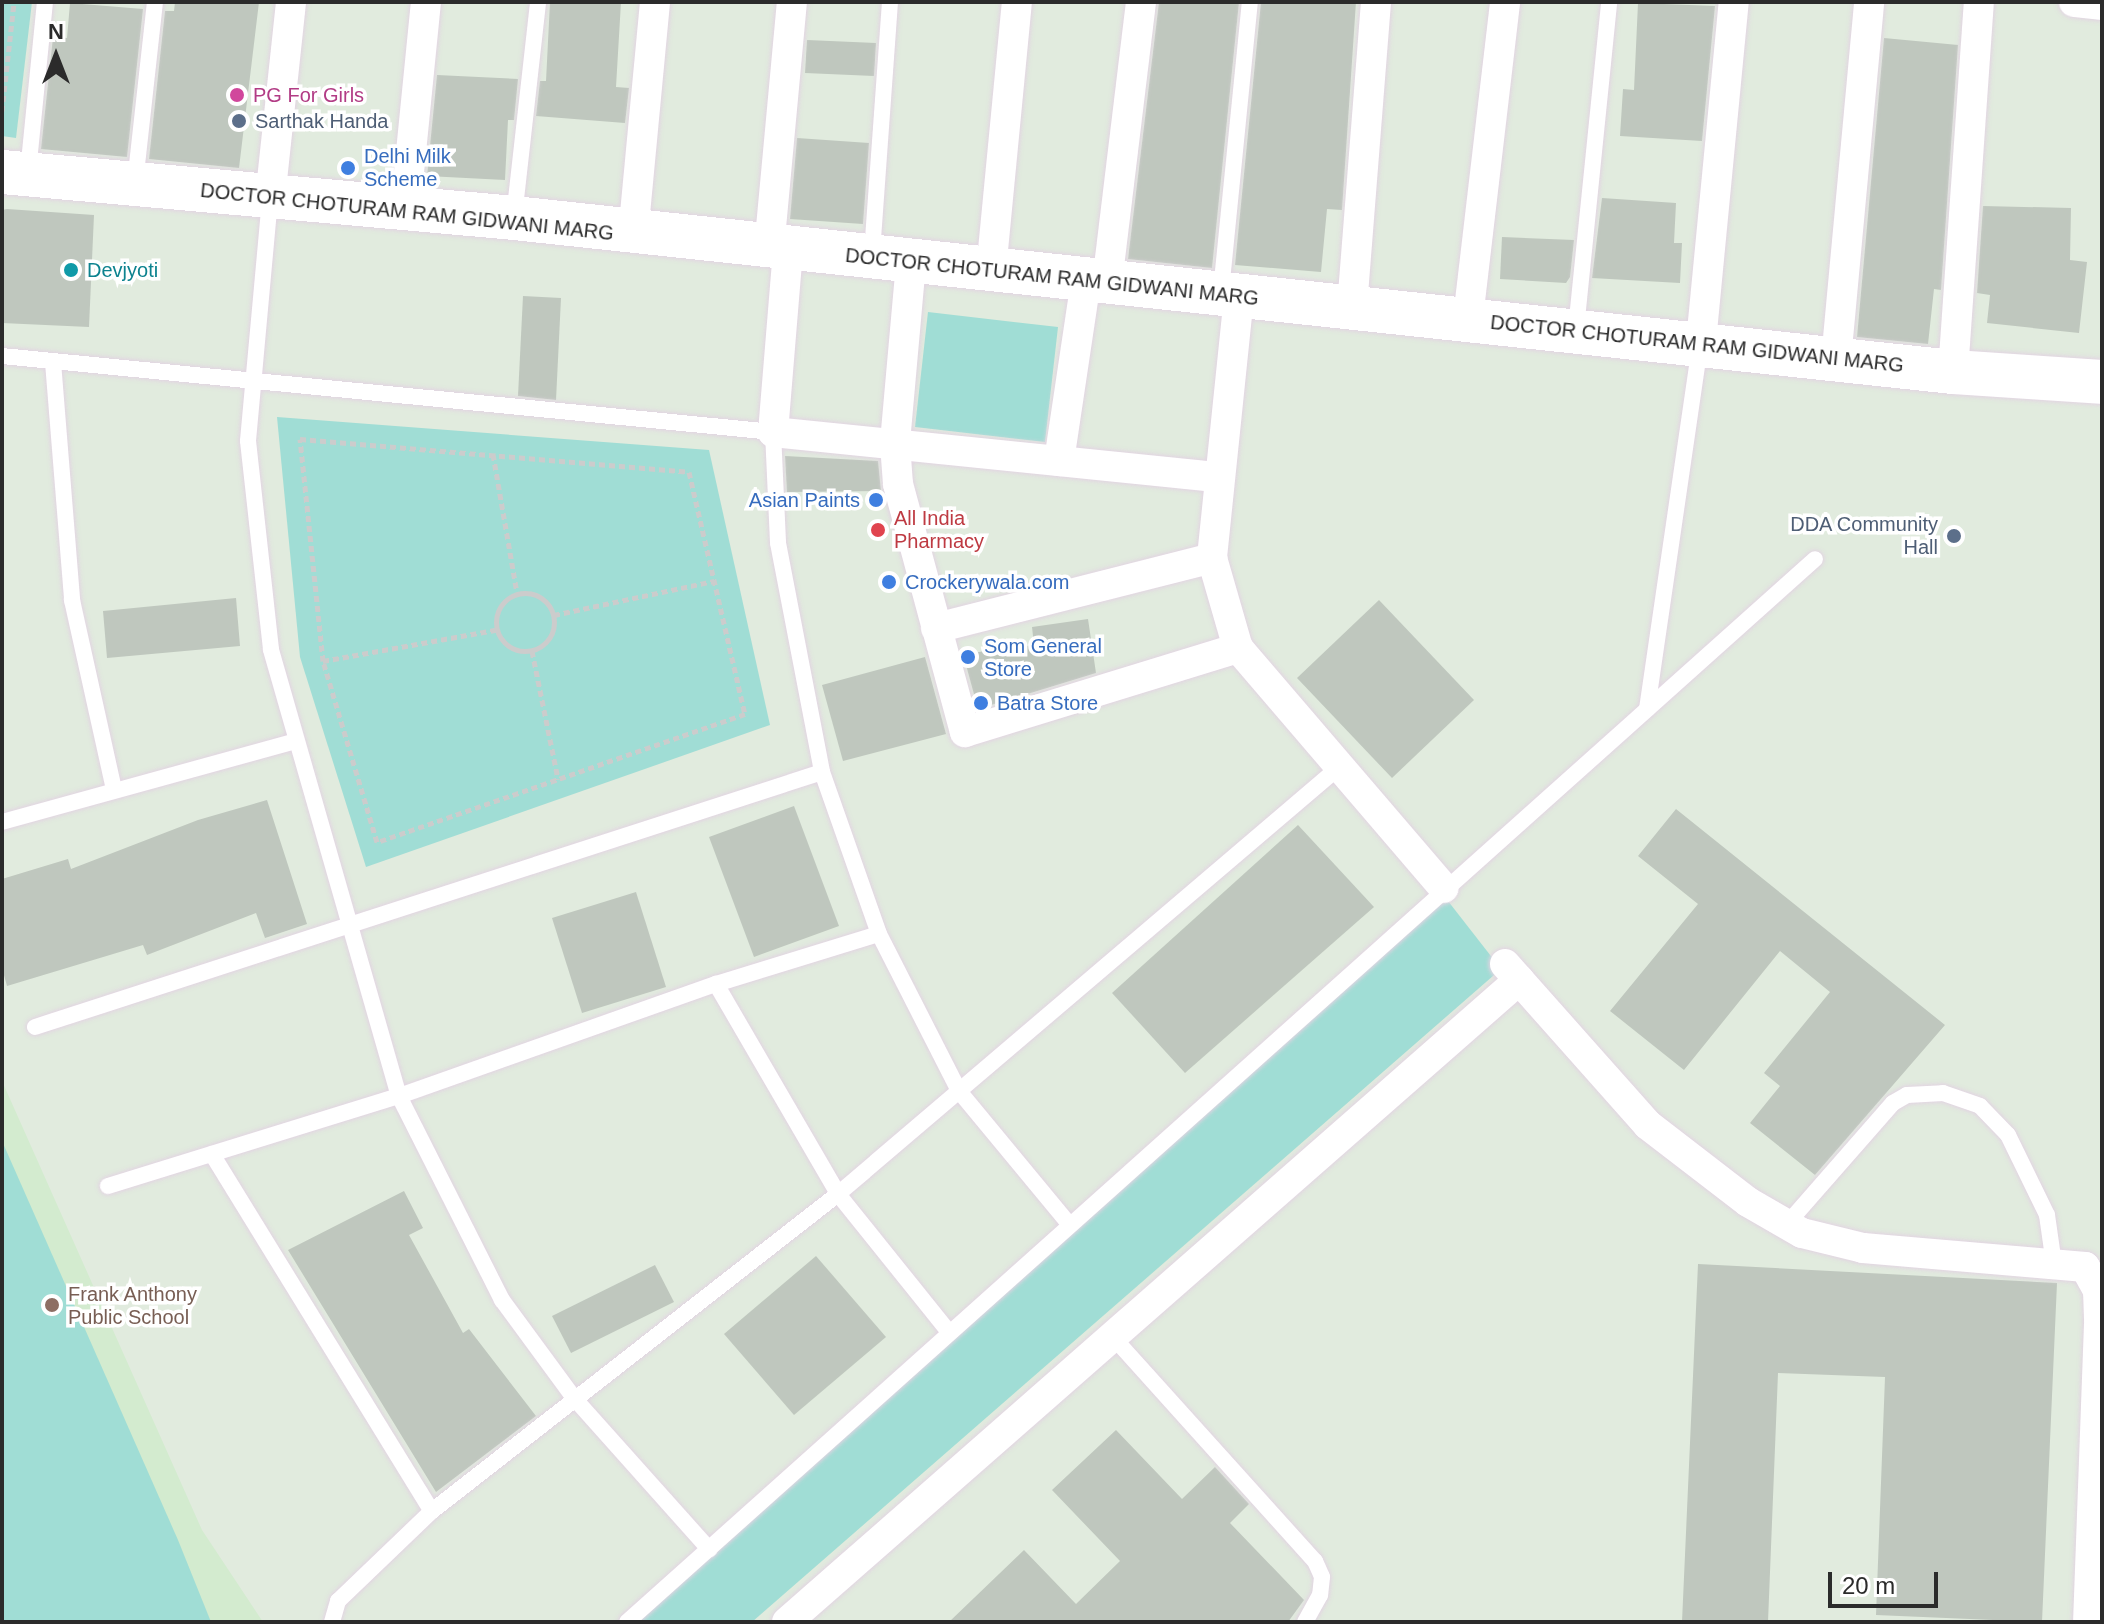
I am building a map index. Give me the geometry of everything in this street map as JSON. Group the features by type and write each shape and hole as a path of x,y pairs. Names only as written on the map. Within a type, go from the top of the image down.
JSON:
{"street":[{"path":"270,199 291,2"},
{"path":"405,212 426,2"},
{"path":"633,235 655,2"},
{"path":"792,2 773,432 1216,477"},
{"path":"991,271 1017,2"},
{"path":"1059,461 1096,282 1141,2"},
{"path":"1352,307 1376,2"},
{"path":"1468,318 1505,2"},
{"path":"1701,342 1734,2"},
{"path":"1836,360 1869,2"},
{"path":"1953,372 1979,2"},
{"path":"2074,2 2102,5"},
{"name":"DOCTOR CHOTURAM RAM GIDWANI MARG","path":"15,173 405,212 514,218 633,235 1576,329 1836,360 2102,382"},
{"path":"891,261 898,484 965,732 1238,648"},
{"path":"1230,295 1212,558 1238,648 1444,888"},
{"path":"936,628 1212,558"},
{"path":"791,1621 1113,1337 1512,972 1648,1125 1748,1202 1787,1224 1863,1248 2085,1267 2098,1290 2088,1622"}],"lane":[{"path":"15,173 45,2"},
{"path":"134,185 155,2"},
{"path":"514,218 538,2"},
{"path":"890,2 891,261"},
{"path":"1230,295 1250,2"},
{"path":"1576,329 1609,2"},
{"path":"270,199 248,441 271,650 348,929 399,1096 502,1300 574,1398 709,1549"},
{"path":"1647,709 1701,342"},
{"path":"2,356 253,384 773,432 778,543 822,772 879,934 959,1091 1070,1225"},
{"path":"53,362 72,600 114,789"},
{"path":"627,1622 1815,559"},
{"path":"2,822 296,741"},
{"path":"332,1622 338,1601 432,1511 838,1194 1338,768"},
{"path":"35,1027 348,929 822,772"},
{"path":"108,1186 399,1096 716,984 879,934"},
{"path":"716,984 838,1194 949,1332"},
{"path":"1787,1224 1893,1103 1907,1095 1943,1093 1980,1106 2008,1135 2047,1215 2054,1264"},
{"path":"212,1154 432,1511"},
{"path":"1113,1337 1315,1561 1322,1577 1320,1595 1305,1622"}],"path":[{"path":"2,111 14,2"},
{"path":"300,439 493,454 689,472 745,714 377,842 323,661 300,439"},
{"path":"493,454 517,593"},
{"path":"554,615 714,581"},
{"path":"517,593 542,600 554,615 551,637 532,651 511,647 496,630 499,608 517,593"},
{"path":"323,661 496,630"},
{"path":"532,651 558,779"}],"shaded area":[{"path":"2,2 32,2 16,138 2,136"},
{"path":"928,312 1058,327 1045,442 915,427"},
{"path":"277,417 709,450 770,725 366,867 300,657"},
{"path":"1441,892 1501,969 752,1622 636,1622"},
{"name":"Frank Anthony Public School","path":"2,1081 202,1530 263,1622 2,1622"},
{"name":"Frank Anthony Public School","path":"2,1141 178,1540 211,1622 2,1622"}],"building":[{"path":"175,2 259,2 239,168 149,159 165,11 174,11"},
{"path":"550,2 621,2 616,87 629,88 625,123 536,116 540,81 546,81"},
{"path":"1159,2 1239,2 1212,268 1128,259"},
{"path":"1261,2 1356,2 1342,210 1327,209 1321,272 1235,265"},
{"path":"70,3 143,9 127,157 41,149 53,37 67,38"},
{"path":"1638,3 1715,6 1702,141 1620,136 1623,89 1634,90"},
{"path":"1884,38 1958,45 1941,290 1934,289 1928,344 1857,337"},
{"path":"807,40 876,43 874,76 805,73"},
{"path":"437,75 518,79 514,120 508,120 505,180 427,176"},
{"path":"797,138 869,143 863,224 790,219"},
{"path":"1602,198 1676,203 1674,243 1682,243 1680,283 1592,278"},
{"path":"1983,206 2071,208 2070,260 2087,262 2079,333 1987,323 1990,295 1977,293"},
{"path":"2,210 94,215 89,327 2,323"},
{"path":"1502,237 1574,240 1570,277 1566,283 1500,279"},
{"path":"523,296 561,298 556,400 518,396"},
{"path":"785,456 878,461 881,491 787,492"},
{"path":"236,598 240,646 107,658 103,611"},
{"path":"1379,600 1474,700 1392,778 1297,678"},
{"path":"1088,619 1096,673 978,709 963,654 1034,645 1032,627"},
{"path":"925,657 946,734 843,761 822,685"},
{"path":"267,800 307,924 265,938 256,913 147,955 143,945 7,986 2,968 2,879 68,859 71,869 198,820"},
{"path":"794,806 839,926 754,957 709,837"},
{"path":"1676,809 1945,1025 1815,1175 1750,1123 1780,1086 1764,1073 1830,992 1780,951 1684,1070 1610,1011 1698,904 1638,856"},
{"path":"1298,825 1374,907 1185,1073 1112,993"},
{"path":"636,892 666,987 582,1013 552,918"},
{"path":"404,1191 423,1228 409,1235 463,1333 469,1329 536,1416 436,1492 288,1250"},
{"path":"816,1256 886,1337 794,1415 724,1334"},
{"path":"1698,1264 2057,1283 2042,1622 1876,1615 1885,1377 1778,1373 1768,1622 1682,1622"},
{"path":"655,1265 674,1302 571,1353 552,1316"},
{"path":"1116,1430 1182,1499 1215,1467 1249,1504 1230,1523 1304,1600 1288,1622 949,1622 1024,1550 1076,1604 1120,1561 1052,1490"}],"place":[{"name":"PG For Girls","path":"237,95"},
{"name":"Sarthak Handa","path":"239,121"},
{"name":"Delhi Milk Scheme","path":"348,168"},
{"name":"Devjyoti","path":"71,270"},
{"name":"Asian Paints","path":"876,500"},
{"name":"All India Pharmacy","path":"878,530"},
{"name":"DDA Community Hall","path":"1954,536"},
{"name":"Crockerywala.com","path":"889,582"},
{"name":"Som General Store","path":"968,657"},
{"name":"Batra Store","path":"981,703"},
{"name":"Frank Anthony Public School","path":"52,1305"}]}
